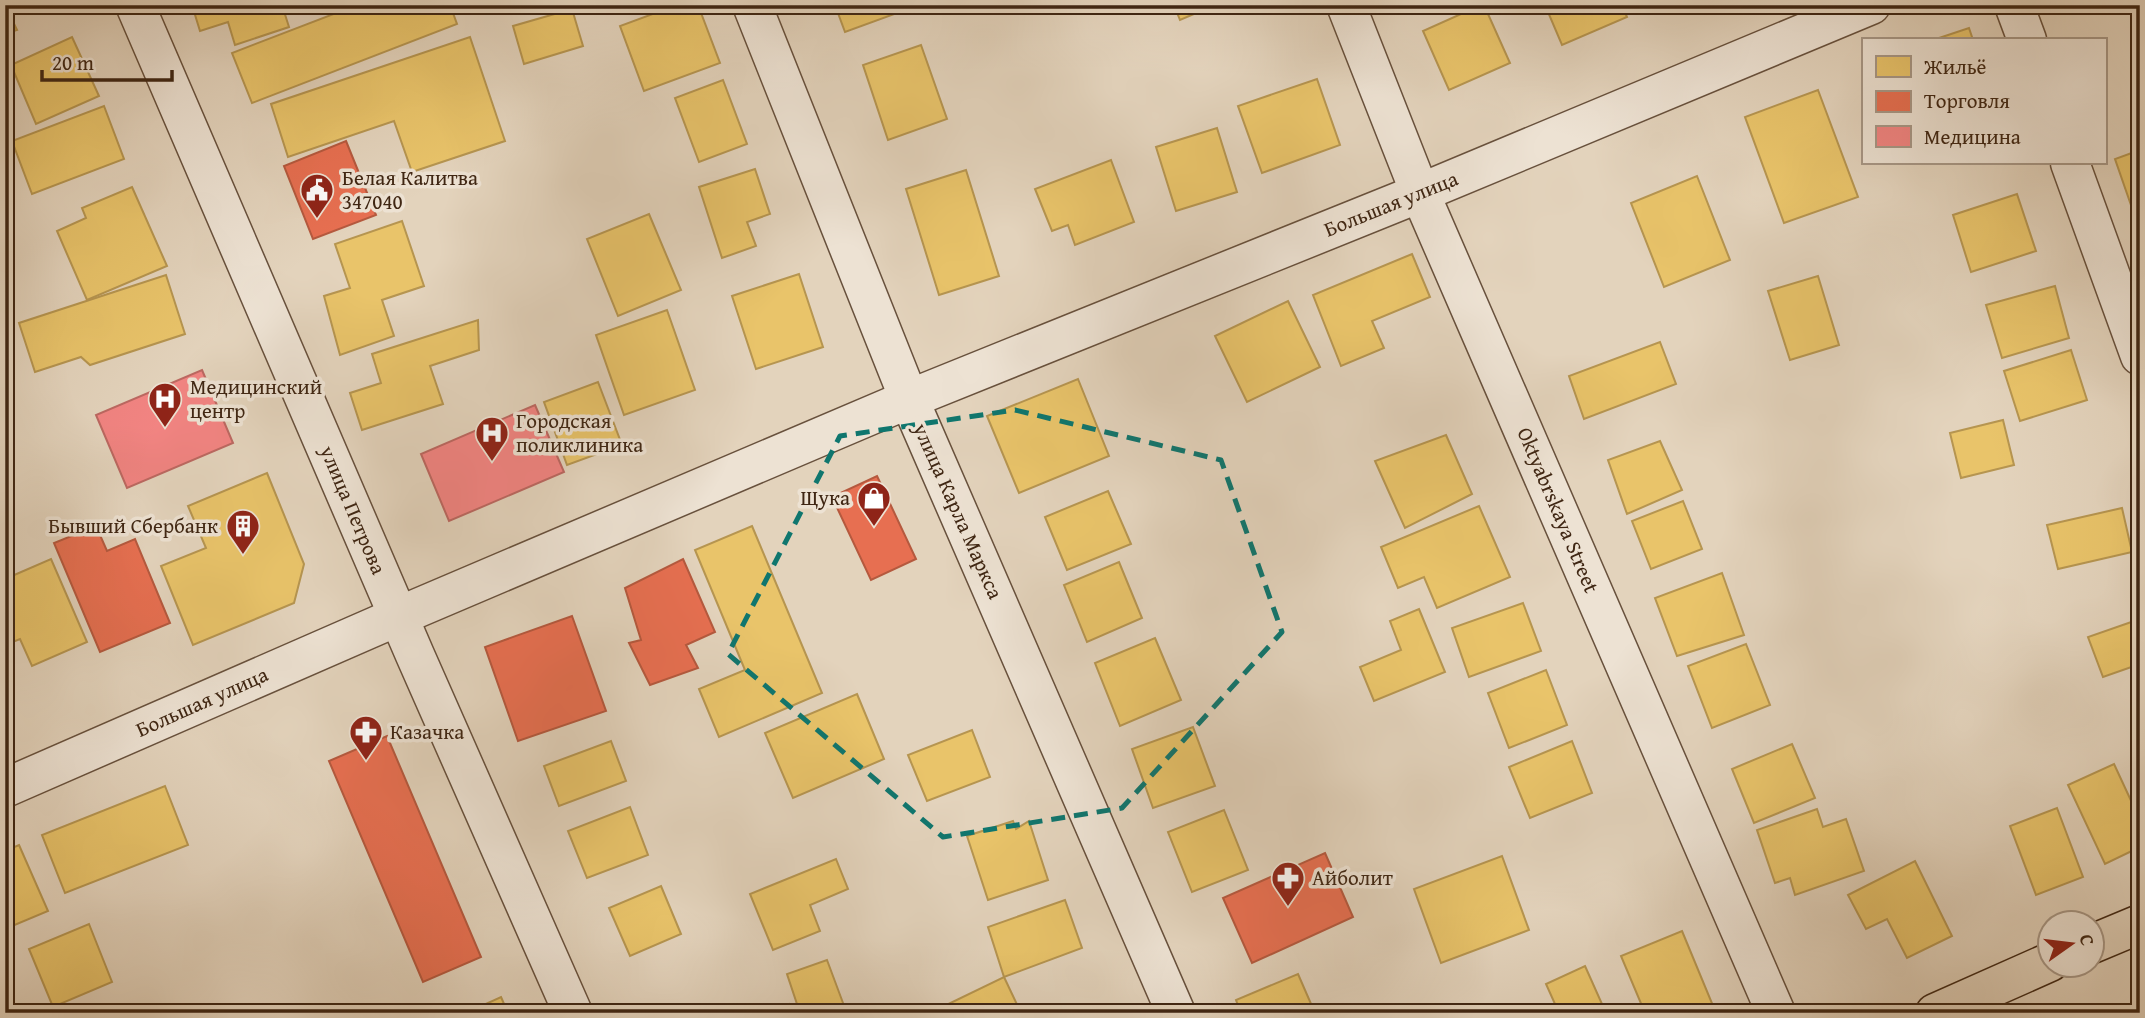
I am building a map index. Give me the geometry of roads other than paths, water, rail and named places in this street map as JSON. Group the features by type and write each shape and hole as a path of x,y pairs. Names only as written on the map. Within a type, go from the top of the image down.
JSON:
{"main road":[{"path":"2106,938 2140,924"},
{"path":"1935,1013 2036,968"}],"street":[{"name":"улица Петрова","path":"135,5 572,1013"},
{"name":"улица Карла Маркса","path":"752,5 909,400 1176,1013"},
{"name":"Oktyabrskaya Street","path":"1346,5 1420,192 1776,1013"},
{"name":"Большая улица","path":"5,788 909,400 1871,5"},
{"path":"2014,5 2025,38"},
{"path":"2070,164 2140,356"}],"place":[{"name":"Белая Калитва 347040","path":"317,220"},
{"name":"Медицинский центр","path":"165,429"},
{"name":"Городская поликлиника","path":"492,463"},
{"name":"Щука","path":"874,528"},
{"name":"Бывший Сбербанк","path":"243,556"},
{"name":"Казачка","path":"366,762"},
{"name":"Айболит","path":"1288,908"}]}
